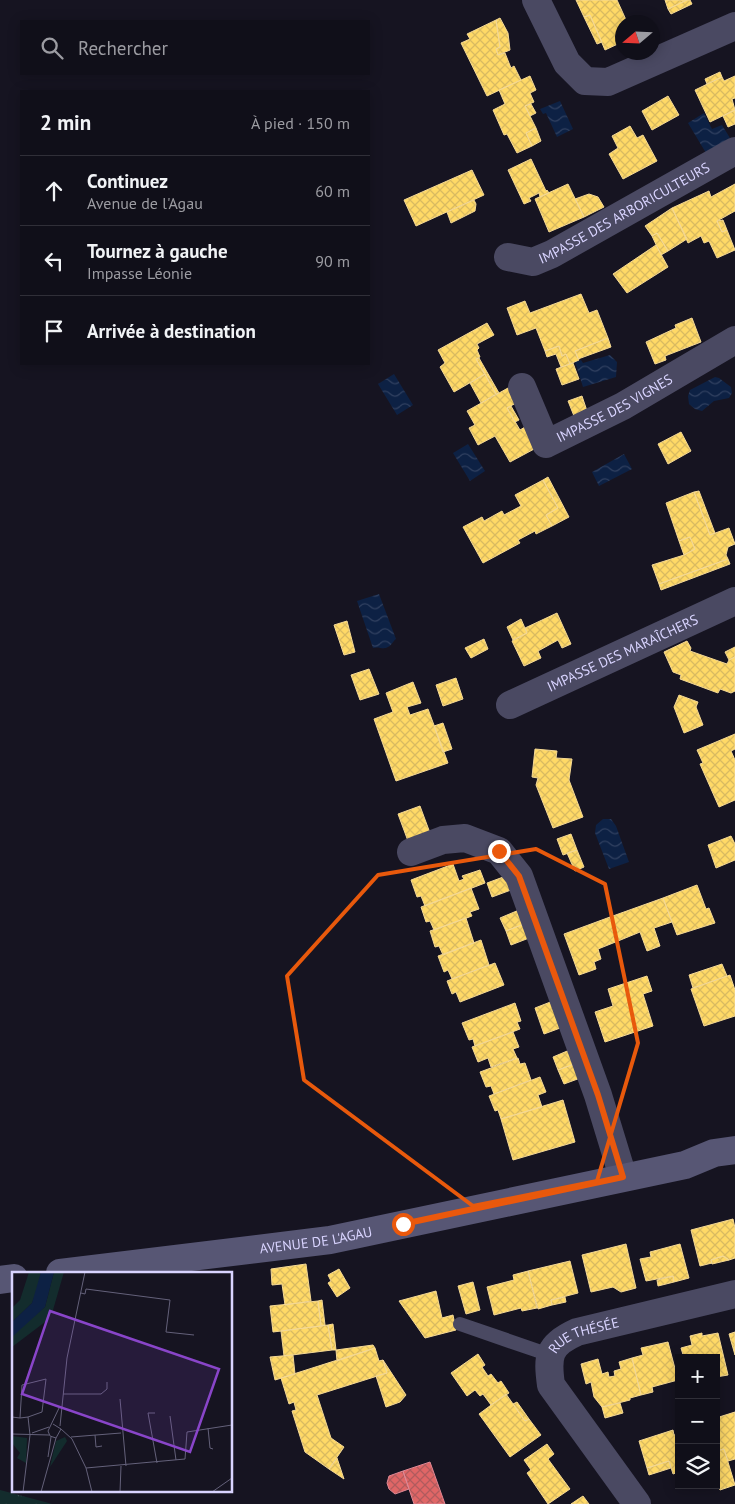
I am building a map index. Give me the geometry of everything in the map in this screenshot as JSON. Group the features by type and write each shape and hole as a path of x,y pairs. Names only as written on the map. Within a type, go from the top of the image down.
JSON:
{"street":[{"path":"536,0 566,63 585,81 608,82 735,26"},
{"name":"IMPASSE DES ARBORICULTEURS","path":"508,257 533,262 552,254 735,151"},
{"name":"IMPASSE DES VIGNES","path":"522,387 546,444 624,406 735,340"},
{"name":"IMPASSE DES MARAÎCHERS","path":"510,705 735,601"},
{"path":"411,852 443,840 465,838 499,851 519,876 598,1095 623,1177"},
{"name":"AVENUE DE L'AGAU","path":"68,1272 330,1240 685,1165 714,1153 735,1150"},
{"name":"AVENUE DE L'AGAU","path":"685,1165 718,1170 735,1169"},
{"name":"RUE THÉSÉE","path":"637,1504 551,1386 548,1365 554,1346 576,1332 735,1294"}],"lane":[{"path":"460,1324 550,1355"}],"highlighted area":[{"path":"536,849 605,884 638,1043 597,1181 473,1206 304,1080 287,976 378,875"}],"green space":[{"path":"0,1490 45,1502 52,1504 0,1504"}],"water":[{"path":"560,101 573,129 557,137 546,113 543,114 540,109"},
{"path":"704,113 712,129 722,125 730,138 706,153 688,123"},
{"path":"610,355 617,362 616,377 583,387 575,362 581,360 583,363"},
{"path":"394,374 413,405 397,415 378,384"},
{"path":"715,377 731,387 732,393 729,398 714,401 702,411 695,409 689,404 688,396 690,390"},
{"path":"468,444 485,471 470,481 453,453"},
{"path":"624,454 632,469 599,486 592,472"},
{"path":"379,594 396,639 384,648 373,648 357,601"},
{"path":"603,819 611,819 616,826 629,862 609,869 595,833 596,825"}],"building: Logements":[{"path":"576,0 617,0 624,15 615,15 615,45 605,50 590,15 584,17"},
{"path":"665,0 687,0 668,9"},
{"path":"690,0 692,4 671,14 668,9"},
{"path":"590,15 602,42 597,44 584,17"},
{"path":"500,18 508,33 510,50 498,55 496,49 500,47 496,20"},
{"path":"496,20 500,47 496,49 498,55 505,53 511,68 514,66 521,80 487,96 461,43 470,39 467,34"},
{"path":"720,72 722,77 707,84 705,79"},
{"path":"530,76 536,90 530,93 534,102 525,106 536,128 526,133 532,146 517,153 507,134 504,135 493,110 505,104 499,90"},
{"path":"735,76 735,98 732,99 735,110 710,122 695,90 722,77 724,81"},
{"path":"668,96 679,115 652,130 642,111"},
{"path":"531,104 536,113 530,116 525,106"},
{"path":"735,110 735,124 728,127 723,116"},
{"path":"630,126 637,138 643,135 657,161 623,179 609,154 618,148 612,136"},
{"path":"536,128 541,141 532,146 526,133"},
{"path":"531,159 546,191 549,193 540,197 539,193 529,198 531,201 524,204 508,170"},
{"path":"472,170 484,195 416,226 404,200"},
{"path":"568,184 584,217 549,232 535,199"},
{"path":"735,184 735,211 717,221 722,232 727,230 735,250 717,258 709,241 704,243 701,236 688,243 672,208 709,191 711,197"},
{"path":"589,194 598,197 604,207 584,217 575,199"},
{"path":"474,200 476,204 475,211 451,223 447,212"},
{"path":"672,208 687,239 668,251 657,233 652,236 645,226"},
{"path":"723,220 727,230 722,232 717,221"},
{"path":"657,233 668,251 661,255 652,236"},
{"path":"656,245 668,267 627,293 613,274"},
{"path":"581,294 589,313 597,310 608,338 575,351 579,360 570,364 566,354 562,356 559,346 545,351 536,328 517,335 507,308 525,301 530,313"},
{"path":"692,318 701,342 665,356 666,360 655,364 646,342 676,328 675,325"},
{"path":"487,323 494,335 477,344 480,357 476,359 485,374 454,392 440,367 445,363 438,350"},
{"path":"608,338 611,347 578,359 575,351"},
{"path":"559,346 562,356 566,354 570,364 561,367 556,354 547,357 545,351"},
{"path":"479,358 499,393 496,394 476,359"},
{"path":"573,363 579,379 562,385 556,369"},
{"path":"485,374 496,394 481,403 470,383"},
{"path":"508,388 516,403 507,408 520,430 525,427 536,448 510,462 495,436 478,445 469,428 475,425 467,411"},
{"path":"582,396 587,411 574,416 568,401"},
{"path":"511,406 519,420 515,422 507,408"},
{"path":"681,432 691,451 668,464 658,444"},
{"path":"548,477 569,517 552,526 546,515 558,508 543,480"},
{"path":"543,480 558,508 546,515 552,526 536,534 535,531 518,540 520,543 483,563 463,527 482,517 484,521 502,511 504,515 521,506 515,495"},
{"path":"699,491 715,533 710,535 694,492"},
{"path":"694,492 710,535 729,528 735,544 728,547 726,555 728,559 659,584 652,565 684,555 695,549 690,537 679,541 666,503"},
{"path":"690,537 695,549 684,555 679,541"},
{"path":"728,559 730,564 661,590 659,584"},
{"path":"557,613 571,644 562,648 558,640 538,651 541,658 524,666 512,641 527,633 525,628"},
{"path":"521,619 527,633 513,640 507,627"},
{"path":"347,621 355,652 344,655 334,625"},
{"path":"484,639 488,649 471,658 465,648"},
{"path":"687,641 691,648 690,651 727,664 729,660 735,657 735,691 731,693 720,689 718,693 680,679 681,675 673,672 664,652"},
{"path":"735,647 735,657 729,660 725,652"},
{"path":"369,669 379,694 360,700 351,675"},
{"path":"456,678 463,699 443,706 436,685"},
{"path":"413,682 421,703 407,707 410,715 428,709 448,763 396,781 374,719 393,712 386,693"},
{"path":"679,695 698,702 696,707 703,725 684,733 674,707"},
{"path":"443,723 452,749 443,752 434,726"},
{"path":"735,734 735,749 731,751 735,760 735,800 719,807 700,764 703,763 697,750"},
{"path":"535,749 557,751 556,758 572,759 569,780 583,817 553,828 536,785 538,778 532,777"},
{"path":"420,806 430,833 408,841 398,814"},
{"path":"571,834 577,850 563,855 557,839"},
{"path":"731,836 735,844 735,860 716,868 708,845"},
{"path":"577,850 584,867 575,871 567,853"},
{"path":"453,864 459,881 464,879 462,876 480,870 485,883 425,906 421,896 417,897 411,880"},
{"path":"506,876 511,890 492,897 487,883"},
{"path":"697,885 706,909 709,908 715,923 677,935 663,898"},
{"path":"471,888 479,909 470,912 472,916 434,930 430,921 426,922 421,907"},
{"path":"663,898 672,922 654,928 660,946 647,951 640,932 618,941 610,917"},
{"path":"519,910 524,924 506,931 500,918"},
{"path":"610,917 618,941 598,949 601,959 594,962 596,969 579,975 564,934"},
{"path":"466,918 474,943 443,955 439,946 435,947 430,931"},
{"path":"524,924 529,938 511,945 506,931"},
{"path":"481,940 489,965 452,979 448,970 444,972 438,956"},
{"path":"495,963 504,985 460,1002 456,992 452,994 447,981"},
{"path":"722,964 727,976 693,988 689,975"},
{"path":"730,975 735,990 735,1016 704,1026 691,989"},
{"path":"647,976 652,991 643,994 653,1026 605,1042 595,1012 613,1006 608,989"},
{"path":"553,1001 563,1027 544,1034 535,1008"},
{"path":"515,1003 521,1021 517,1022 520,1029 475,1046 473,1039 469,1040 462,1023"},
{"path":"513,1032 519,1047 513,1049 517,1058 491,1067 488,1058 478,1062 472,1047"},
{"path":"572,1049 577,1063 558,1070 553,1057"},
{"path":"518,1058 520,1064 525,1063 531,1080 494,1094 491,1086 486,1087 480,1072"},
{"path":"577,1063 583,1077 564,1084 558,1070"},
{"path":"540,1077 546,1092 538,1095 542,1107 501,1119 498,1110 495,1111 489,1096"},
{"path":"563,1100 575,1142 513,1160 501,1119"},
{"path":"733,1219 735,1228 735,1258 729,1260 723,1256 711,1260 712,1263 700,1266 691,1230"},
{"path":"626,1244 636,1288 621,1292 613,1287 591,1292 582,1255"},
{"path":"680,1244 689,1278 674,1282 673,1276 646,1281 640,1259 651,1257 650,1252"},
{"path":"723,1256 729,1260 712,1264 711,1260"},
{"path":"570,1261 578,1293 551,1300 552,1305 538,1309 528,1271"},
{"path":"306,1264 311,1301 285,1305 282,1284 272,1285 271,1269"},
{"path":"339,1269 350,1288 337,1297 328,1283 331,1281 328,1275"},
{"path":"528,1271 537,1308 522,1311 521,1308 494,1315 487,1287 514,1280 513,1275"},
{"path":"673,1276 674,1282 658,1286 657,1280"},
{"path":"473,1282 480,1310 466,1314 458,1286"},
{"path":"436,1291 442,1318 453,1315 456,1330 425,1338 399,1301"},
{"path":"565,1297 566,1302 552,1305 551,1300"},
{"path":"322,1300 325,1325 321,1326 318,1301"},
{"path":"318,1301 321,1326 273,1332 270,1306"},
{"path":"333,1324 336,1350 332,1350 328,1325"},
{"path":"328,1325 332,1350 284,1356 281,1331"},
{"path":"735,1332 735,1355 729,1334"},
{"path":"702,1333 702,1336 718,1333 728,1375 720,1376 720,1354 683,1354 681,1348 692,1345 690,1336"},
{"path":"668,1342 675,1369 675,1381 652,1387 653,1392 641,1395 632,1358 643,1355 641,1348"},
{"path":"373,1345 375,1348 337,1361 336,1350"},
{"path":"375,1348 379,1361 383,1360 387,1373 317,1395 331,1438 344,1447 329,1469 305,1452 292,1411 296,1410 294,1402 289,1404 281,1378"},
{"path":"478,1354 485,1365 482,1367 488,1376 491,1374 498,1383 501,1381 509,1393 491,1405 483,1394 480,1396 475,1390 467,1396 451,1373"},
{"path":"293,1355 295,1374 275,1380 270,1357"},
{"path":"632,1358 641,1395 630,1398 630,1400 602,1407 594,1397 591,1382 586,1384 581,1364 598,1359 602,1374 608,1372 609,1377 615,1376 614,1371 621,1369 619,1362"},
{"path":"383,1360 406,1395 400,1402 386,1407 376,1376 387,1373"},
{"path":"506,1394 525,1421 529,1419 541,1435 510,1457 479,1414"},
{"path":"517,1402 529,1419 525,1421 513,1404"},
{"path":"620,1403 623,1413 605,1418 602,1407"},
{"path":"735,1412 735,1459 728,1461 724,1449 720,1450 720,1417"},
{"path":"673,1430 675,1435 675,1473 673,1474 669,1461 647,1468 639,1441"},
{"path":"547,1444 554,1454 548,1459 570,1489 548,1504 527,1473 531,1470 524,1460"},
{"path":"724,1449 735,1485 720,1490 720,1489 720,1450"},
{"path":"337,1458 344,1479 329,1469"},
{"path":"669,1461 671,1468 649,1475 647,1468"},
{"path":"583,1496 589,1504 571,1504"}],"building: Commerces":[{"path":"430,1462 445,1504 414,1504 403,1471"},
{"path":"403,1471 409,1489 395,1494 389,1489 387,1483 389,1476"}],"route":[{"path":"403,1224 623,1177 598,1095 519,876 499,851"}]}
